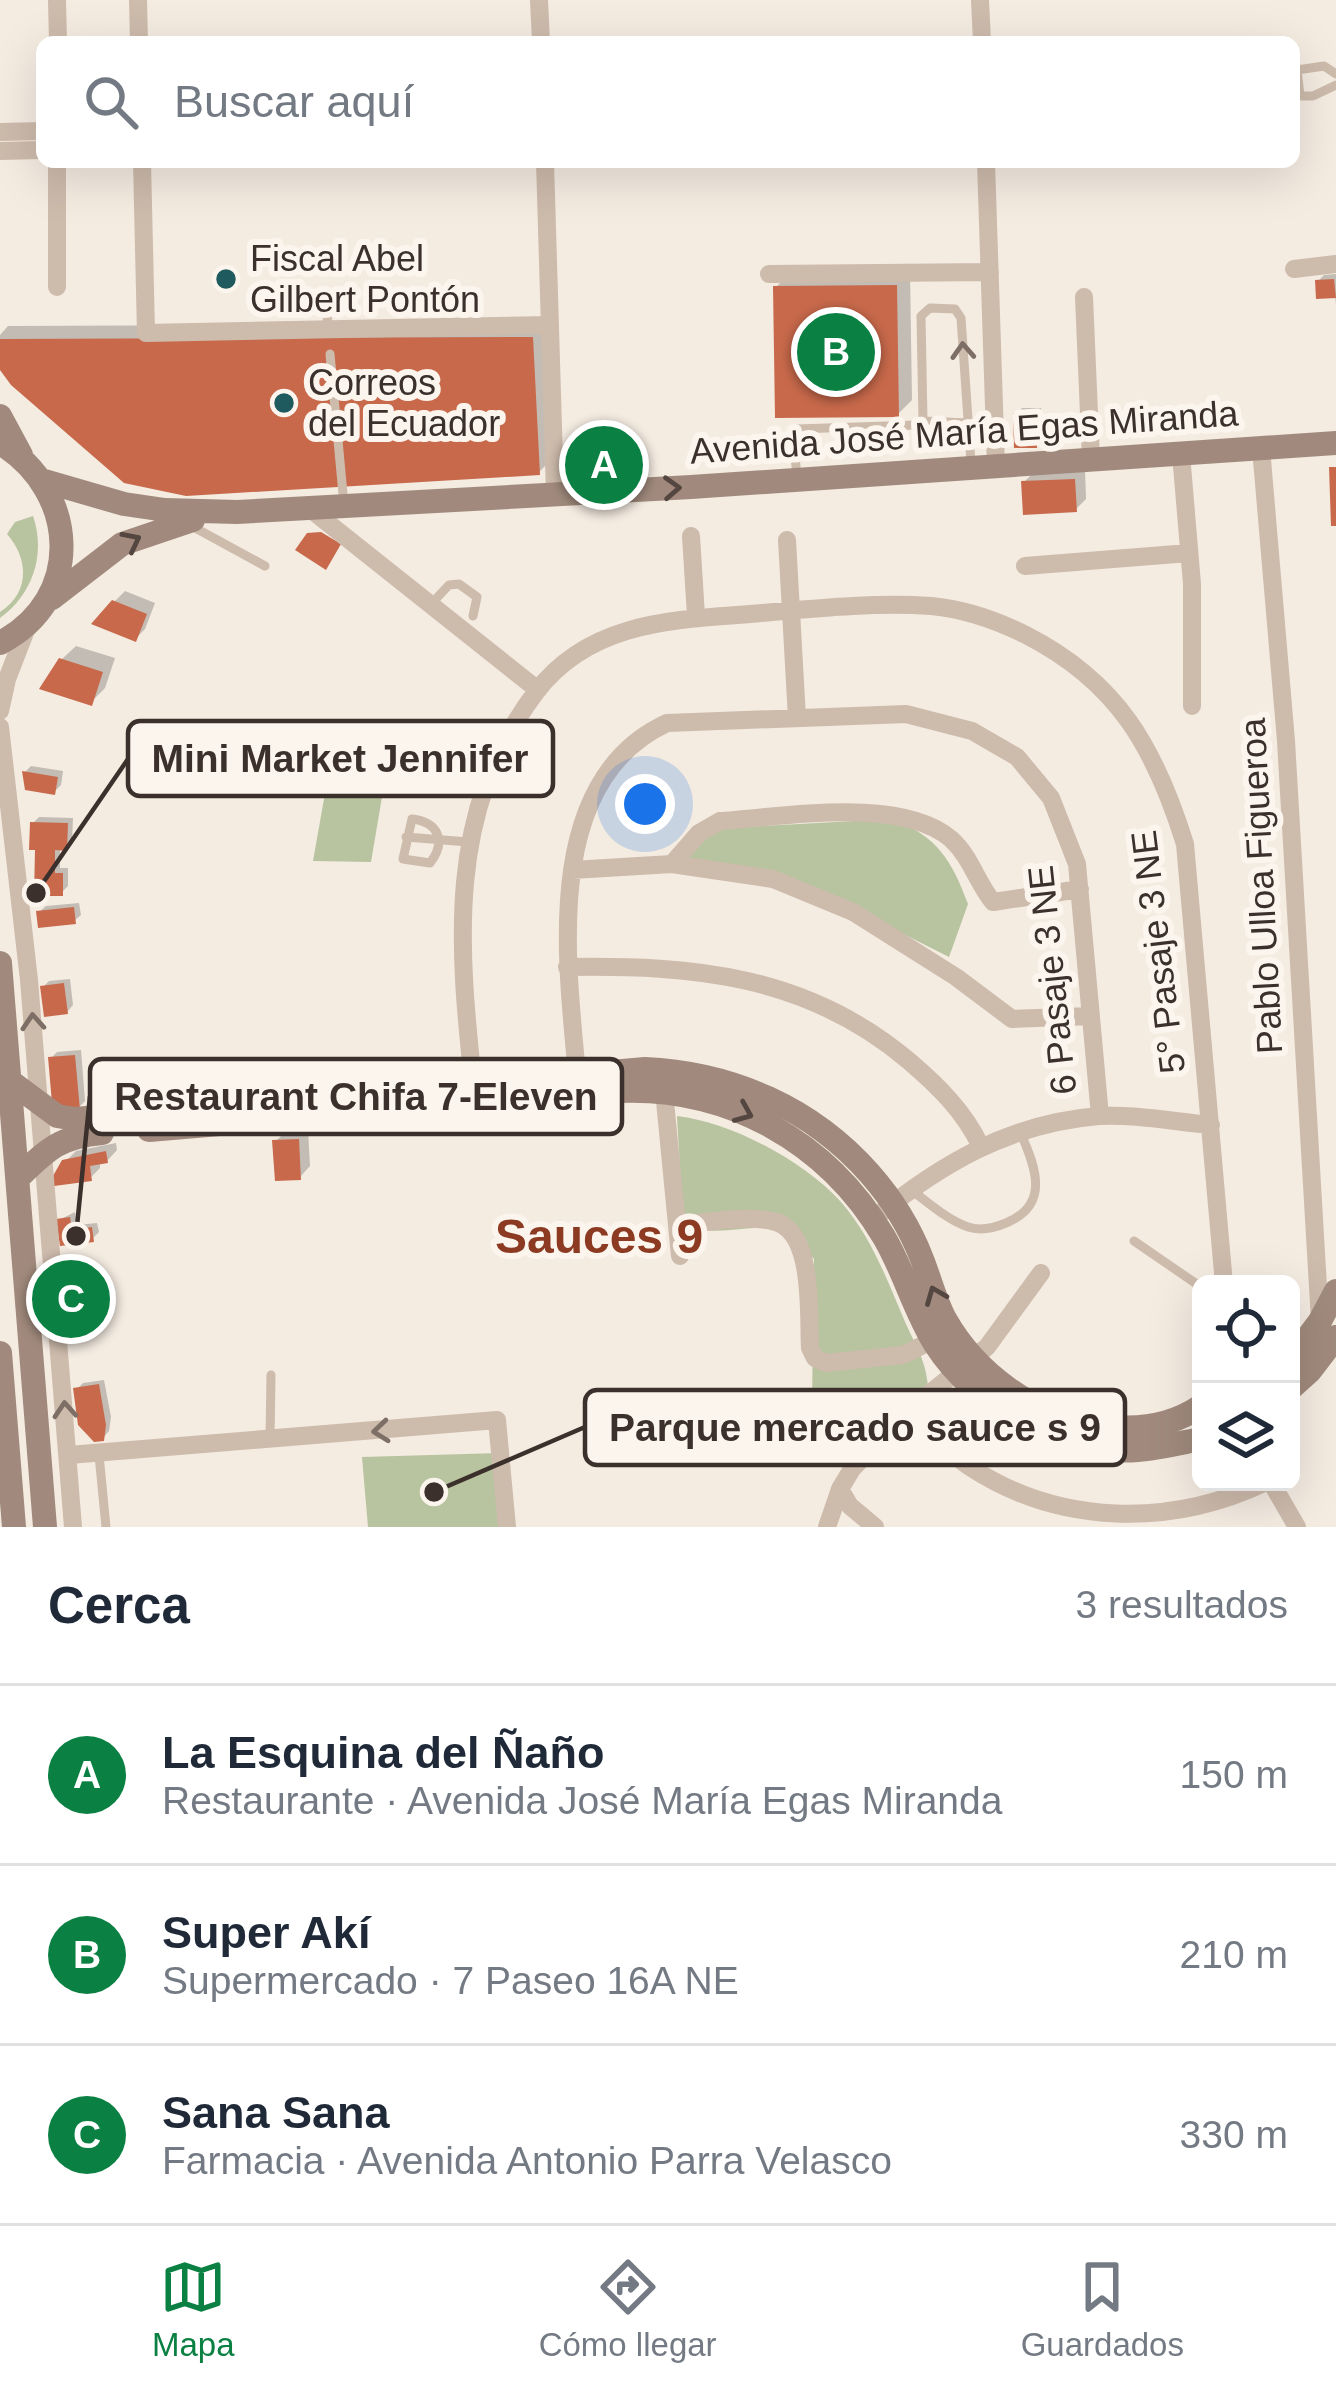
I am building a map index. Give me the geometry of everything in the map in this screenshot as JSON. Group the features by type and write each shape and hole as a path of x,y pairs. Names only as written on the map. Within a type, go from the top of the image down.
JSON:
{"street":[{"path":"58,0 58,36"},
{"path":"138,0 139,36"},
{"path":"539,0 541,36"},
{"path":"980,0 982,36"},
{"path":"0,132 36,130"},
{"path":"0,151 36,150"},
{"path":"57,168 57,287"},
{"path":"142,168 146,333 327,320 550,325"},
{"path":"545,168 555,494"},
{"path":"984,467 990,272 986,168"},
{"path":"1294,268 1336,264"},
{"path":"769,274 990,272"},
{"path":"1084,296 1091,460"},
{"path":"0,416 57,509 62,542 58,575 0,667"},
{"path":"2,443 33,471"},
{"name":"Avenida José María Egas Miranda","path":"33,471 124,504 236,512 1336,443"},
{"name":"Pablo Ulloa Figueroa","path":"1261,448 1328,1329"},
{"path":"1181,454 1189,554 1192,706"},
{"path":"308,508 538,690"},
{"name":"Avenida José María Egas Miranda","path":"22,627 76,576 122,544 183,522 236,512"},
{"path":"691,536 697,616"},
{"path":"787,541 797,718"},
{"path":"1025,566 1189,554"},
{"name":"5° Pasaje 3 NE","path":"474,1093 462,931 468,842 498,755 538,690 592,646 633,626 697,616 931,606 995,621 1060,655 1111,696 1142,739 1168,792 1185,844 1223,1275"},
{"path":"0,711 22,627"},
{"name":"6 Pasaje 3 NE","path":"572,871 589,813 614,764 638,739 667,723 906,714 972,731 1017,757 1042,784 1072,846 1100,1116"},
{"path":"0,727 29,980 73,1527"},
{"path":"672,864 702,830 720,821 887,813 924,822 951,839 993,902 1080,889"},
{"path":"578,1074 567,967 566,916 572,871 672,864 767,878 842,906 956,977 1012,1019 1091,1016"},
{"path":"0,963 45,1527"},
{"path":"567,967 705,971 757,981 813,1002 868,1031 922,1072 957,1107 980,1145"},
{"path":"18,1178 70,1136 474,1093 578,1074 667,1070 748,1088 784,1106 827,1133 902,1196 913,1237 966,1367 1077,1422 1150,1426 1172,1422 1192,1411"},
{"path":"10,1081 57,1116 75,1119 231,1102 474,1093 514,1108 617,1090 664,1091 726,1105 784,1132 837,1174 872,1220 933,1340 1024,1422 1075,1442 1137,1450 1192,1441"},
{"path":"664,1091 680,1256"},
{"path":"872,1220 980,1145 1100,1116 1211,1125"},
{"path":"677,1225 769,1220 795,1234 803,1250 810,1348 826,1364 903,1355 933,1340"},
{"path":"827,1527 852,1469 907,1412 966,1367 1041,1273"},
{"path":"1297,1383 1310,1371 1328,1329 1336,1291"},
{"path":"1300,1352 1328,1329"},
{"path":"0,1353 14,1527"},
{"path":"907,1412 948,1451 996,1482 1077,1510 1162,1513 1245,1491"},
{"path":"69,1455 497,1420 507,1527"},
{"path":"840,1489 850,1506 875,1527"},
{"path":"1274,1491 1297,1527"}],"lane":[{"path":"1300,69 1324,65 1336,74"},
{"path":"1300,95 1313,96 1336,86"},
{"path":"923,421 921,316 929,308 955,309 962,318 968,423 984,467"},
{"path":"330,354 344,505"},
{"path":"797,480 797,429 968,423"},
{"path":"183,522 265,566"},
{"path":"431,604 449,585 459,584 477,597 473,616"},
{"path":"414,818 435,826 439,841 433,861 405,862 408,824 414,818"},
{"path":"406,837 468,842"},
{"path":"902,1196 967,1227 990,1228 1011,1221 1036,1196 1039,1184 1021,1134"},
{"path":"1134,1241 1192,1281"},
{"path":"271,1376 271,1439"},
{"path":"99,1452 106,1527"}],"green space":[{"path":"33,516 38,545 34,572 21,597 0,618 17,595 23,575 19,554 7,534 15,522"},
{"path":"327,782 382,797 371,862 313,861"},
{"path":"891,819 920,833 941,851 962,889 968,904 949,957 844,904 682,864 700,837 727,828"},
{"path":"677,1116 720,1126 787,1158 841,1202 869,1242 918,1350 928,1386 858,1443 842,1402 812,1404 814,1259 794,1238 774,1229 710,1230 683,1223"},
{"path":"500,1453 505,1527 368,1527 362,1457"}],"building":[{"path":"1334,279 1336,298 1316,299 1315,280"},
{"path":"897,285 899,417 775,418 773,286"},
{"name":"Correos del Ecuador","path":"533,337 540,475 186,496 124,483 11,385 0,370 0,339"},
{"path":"1013,413 1036,413 1037,448 1014,448"},
{"path":"621,447 623,481 566,483 564,450"},
{"path":"1329,467 1336,467 1336,526 1331,526"},
{"path":"1075,479 1077,512 1023,515 1021,481"},
{"path":"321,532 341,544 326,570 295,550 307,533"},
{"path":"112,600 147,614 136,642 91,624"},
{"path":"59,658 103,672 92,706 39,689"},
{"path":"22,771 58,777 55,795 25,790"},
{"path":"30,822 68,823 67,851 55,850 55,873 63,873 63,896 34,896"},
{"path":"74,907 76,924 38,928 36,911"},
{"path":"64,983 68,1014 44,1017 40,986"},
{"path":"75,1055 80,1110 52,1103 48,1057"},
{"path":"299,1139 301,1180 275,1181 272,1140"},
{"path":"106,1151 108,1163 90,1166 92,1181 54,1186 53,1176 62,1160"},
{"path":"70,1217 72,1230 92,1227 94,1242 60,1246 56,1219"},
{"path":"84,1282 85,1309 67,1310 66,1283"},
{"path":"99,1384 106,1425 104,1441 94,1442 78,1425 73,1388"}],"place":[{"name":"Fiscal Abel Gilbert Pontón","path":"226,279"},
{"name":"Super Akí","path":"836,352"},
{"name":"Correos del Ecuador","path":"284,403"},
{"name":"La Esquina del Ñaño","path":"604,465"},
{"name":"Mini Market Jennifer","path":"36,893"},
{"name":"Restaurant Chifa 7-Eleven","path":"76,1236"},
{"name":"Sana Sana","path":"71,1299"},
{"name":"Parque mercado sauce s 9","path":"434,1492"}],"district":[{"name":"Sauces 9","path":"599,1236"}]}
